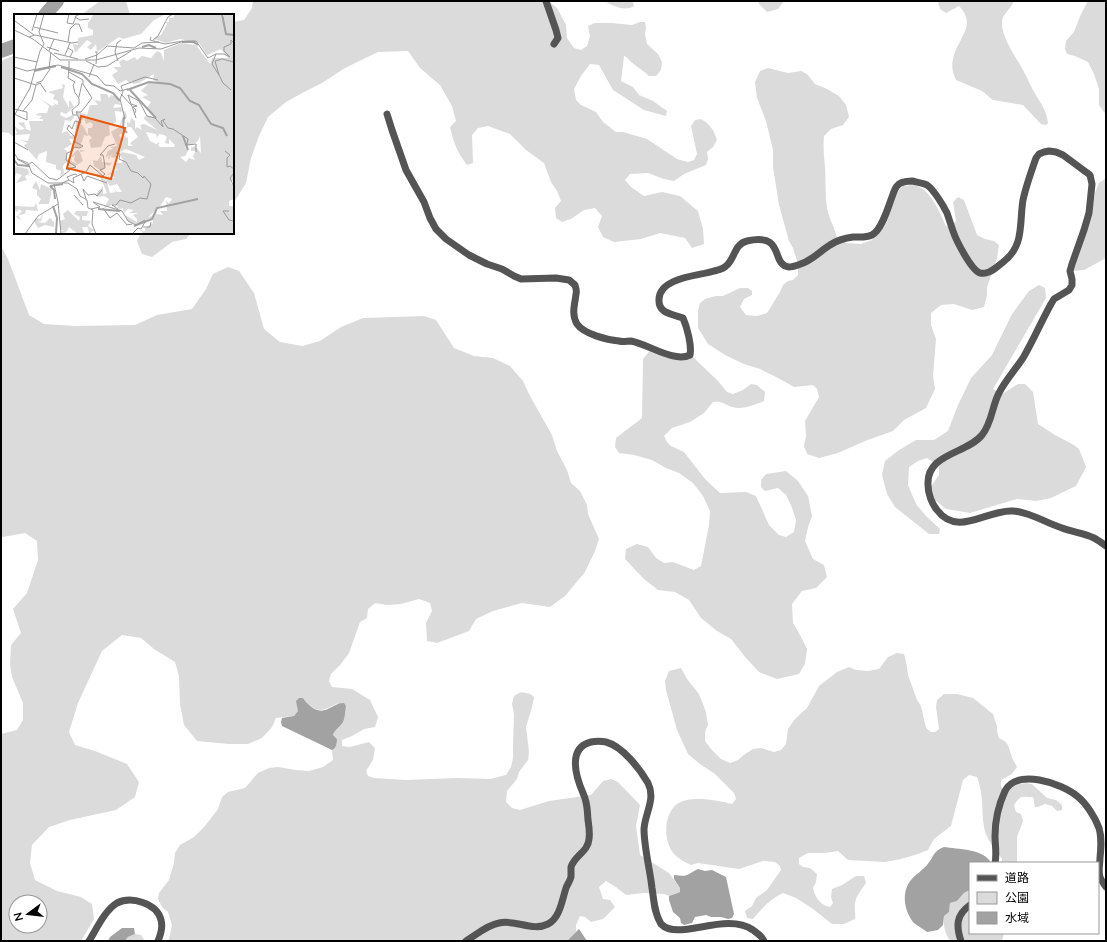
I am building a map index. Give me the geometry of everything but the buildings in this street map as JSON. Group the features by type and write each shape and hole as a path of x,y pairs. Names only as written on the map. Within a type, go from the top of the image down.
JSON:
{"street":[{"path":"546,1 558,38 554,44"},
{"path":"387,114 406,170 424,202 436,229 446,239 469,255 522,279 556,278 569,280 575,285 576,293 574,314 577,324 581,328 600,337 617,341 632,342 676,357 686,357 690,355 691,350 686,323 683,318 666,313 662,310 659,299 661,292 669,284 689,276 709,273 726,266 735,250 746,241 762,240 768,241 774,245 779,262 782,265 792,267 802,264 837,242 851,237 868,236 876,232 887,211 897,186 908,181 927,185 933,191 947,213 954,233 964,253 977,271 980,273 990,272 1003,263 1012,254 1019,240 1022,206 1036,158 1039,154 1049,151 1062,155 1090,175 1092,184 1090,213 1070,271 1072,285 1069,290 1054,299 1051,304 1023,357 999,393 988,425 982,435 975,442 950,454 935,465 927,480 928,489 934,506 942,517 949,521 956,523 963,522 1004,511 1014,511 1093,537 1106,546"},
{"path":"466,941 483,930 500,923 535,927 553,921 557,915 571,876 571,868 575,860 587,848 589,841 590,830 587,802 577,777 576,759 581,746 596,741 607,742 626,754 644,776 649,785 651,802 644,829 654,904 661,924 667,930 675,933 686,933 718,925 748,926 763,938 764,941"},
{"path":"995,862 996,822 1005,792 1009,785 1014,782 1025,779 1039,780 1067,789 1078,796 1094,817 1100,830 1100,876 1106,887"},
{"path":"89,941 108,911 118,902 125,900 146,904 155,909 161,918 162,926 158,941"},
{"path":"961,941 958,928 959,916 969,907"}],"green space":[{"path":"100,1 126,1 130,14 82,14"},
{"path":"253,1 548,1 557,8 566,25 567,38 574,48 581,50 587,46 590,36 588,26 595,23 632,25 645,22 647,44 658,54 662,62 661,70 656,76 649,76 624,56 621,81 633,87 639,95 653,101 667,111 666,116 644,110 613,90 599,65 590,64 581,76 574,89 576,100 581,105 596,112 603,122 616,132 623,132 647,139 677,159 688,162 694,160 697,154 691,126 695,120 701,119 709,125 717,140 713,147 707,152 708,159 706,165 684,174 674,181 648,173 630,174 625,180 631,187 644,196 662,192 680,196 698,211 703,229 704,244 692,248 685,238 660,233 641,239 614,242 603,237 598,227 602,216 595,208 584,210 571,219 562,222 556,218 555,208 561,201 551,182 544,163 526,150 510,134 488,126 478,128 472,135 473,163 467,165 458,152 451,133 450,127 456,121 452,106 440,85 420,68 408,51 378,52 345,68 322,83 286,102 268,117 251,158 246,183 234,202 234,22 244,20 252,8"},
{"path":"604,1 632,1 634,6 630,8 623,8"},
{"path":"758,1 784,1 778,9 767,12"},
{"path":"938,1 1014,1 1002,19 1002,28 1010,47 1045,111 1048,123 1046,125 1041,124 1023,105 993,100 982,91 956,80 952,62 955,52 965,32 967,20 959,6 946,13 940,9"},
{"path":"1088,1 1106,1 1106,115 1099,105 1099,89 1088,62 1067,54 1065,49 1066,41 1074,32"},
{"path":"14,55 14,137 9,133 1,132 1,61"},
{"path":"768,68 788,73 801,71 807,74 815,84 839,96 846,105 849,117 843,125 831,129 824,136 827,208 837,237 846,243 861,244 872,240 887,222 894,195 903,186 913,185 924,190 934,201 946,226 952,225 956,221 953,202 958,197 964,200 977,235 994,241 999,245 997,258 987,287 984,307 972,310 954,304 941,305 931,313 931,325 936,339 933,376 935,389 926,408 904,420 893,431 838,453 819,458 807,454 804,446 806,436 805,421 819,397 817,389 813,385 794,387 760,369 744,364 725,355 708,344 698,328 698,311 700,303 705,299 723,296 740,288 748,288 752,291 752,295 744,299 740,307 746,315 757,316 767,313 783,285 788,281 793,280 798,275 798,264 789,241 779,205 773,167 773,150 766,121 757,98 755,82 760,71"},
{"path":"1106,178 1106,258 1084,270 1073,271 1092,213 1095,193 1099,183"},
{"path":"140,234 190,234 186,239 172,242 152,257 142,254 137,241"},
{"path":"1,246 8,259 29,315 44,324 75,326 135,325 157,315 192,309 206,289 213,274 228,267 239,271 254,293 264,329 280,342 302,346 320,341 341,327 363,318 424,316 436,320 454,348 474,356 493,358 510,366 523,381 552,435 557,451 567,470 571,483 580,491 587,505 588,514 599,539 585,572 565,596 550,607 522,603 493,611 476,619 469,631 437,643 427,641 426,623 432,611 430,603 419,599 401,604 387,605 375,603 368,609 367,618 360,622 349,653 331,674 329,681 332,687 352,689 370,700 378,717 375,727 364,729 342,740 342,746 350,747 369,742 375,748 373,760 366,771 368,776 374,778 406,780 457,778 490,779 506,775 511,767 513,758 514,714 512,704 514,696 521,692 530,694 534,697 526,727 529,752 528,760 519,772 517,779 507,791 506,802 512,808 520,810 549,801 591,795 603,781 611,779 618,782 640,805 636,826 640,855 669,873 680,888 680,892 669,896 664,894 644,893 626,895 606,881 599,887 603,899 610,900 615,907 603,919 591,922 585,917 580,916 576,925 576,932 567,941 168,941 172,925 168,912 162,907 158,899 159,893 169,880 175,853 180,845 194,837 205,826 218,809 222,797 228,792 245,788 258,773 269,768 278,767 309,771 323,767 333,760 332,750 337,741 333,735 335,730 338,703 323,710 319,710 312,707 303,698 298,706 298,711 294,716 276,718 272,727 262,738 248,744 197,741 184,725 180,704 179,676 175,662 154,649 141,638 122,635 102,651 78,703 69,732 75,745 95,751 127,764 139,782 135,797 116,810 70,820 49,827 32,845 30,863 35,880 57,891 81,897 92,904 94,919 81,941 1,941 1,734 17,730 23,720 23,703 12,677 10,664 11,645 21,633 13,609 27,593 38,560 37,541 25,533 3,537 1,539"},
{"path":"1039,285 1045,288 1046,298 993,389 1002,394 1018,384 1025,384 1033,392 1038,424 1079,449 1086,467 1076,486 1051,498 1036,501 1017,499 970,513 946,509 932,498 930,488 939,475 939,466 927,458 918,461 909,467 908,485 916,504 940,529 939,534 929,534 895,507 887,494 882,475 885,461 899,450 916,440 934,440 948,431 971,378 992,355 1012,314 1029,291"},
{"path":"651,349 693,357 718,381 727,392 733,394 743,390 751,384 757,385 765,392 764,401 744,407 736,408 721,402 713,402 704,413 690,422 672,428 664,436 671,446 684,452 705,479 720,493 746,492 756,496 769,525 779,535 786,537 794,532 796,520 786,495 778,488 765,491 761,487 761,480 766,474 786,471 798,481 808,496 812,516 805,541 813,559 824,565 827,577 816,588 802,591 792,604 793,623 807,649 805,664 799,674 777,679 759,672 731,639 717,631 701,618 689,600 675,592 658,590 644,579 625,559 626,549 637,544 648,547 656,558 664,563 673,562 694,570 701,566 709,525 710,511 703,496 693,483 679,473 652,460 619,453 615,447 616,438 642,418 643,359"},
{"path":"897,653 904,654 908,675 917,700 921,706 926,728 931,732 935,732 939,729 936,707 937,700 944,694 957,694 973,698 993,714 999,738 1008,744 1012,758 1017,767 1012,774 1001,780 1001,786 1003,789 1020,784 1032,784 1047,798 1056,800 1062,805 1062,810 1057,811 1052,806 1045,804 1035,807 1034,799 1032,797 1020,798 1014,805 1016,812 1021,814 1023,821 1017,837 1017,862 1002,862 1002,859 991,844 985,831 981,790 977,777 969,775 963,780 951,826 934,839 928,850 901,859 885,862 848,860 838,851 808,853 799,858 799,864 803,867 810,868 817,874 816,882 813,888 818,900 826,906 830,907 833,903 831,897 832,889 842,885 856,876 864,876 866,883 856,900 855,919 844,924 832,924 796,898 783,893 766,904 753,919 747,918 745,911 752,906 756,898 767,890 781,870 780,866 775,862 763,861 739,869 698,863 691,865 675,855 668,843 666,829 667,822 672,809 677,804 682,801 704,799 732,804 736,799 734,793 715,774 688,754 677,730 666,690 665,681 669,671 681,668 687,679 699,694 706,712 708,725 705,732 705,741 721,759 730,763 738,760 753,749 761,748 774,752 781,750 786,744 788,729 795,719 807,708 819,686 837,672 849,667 856,670 868,671 879,669 888,657"},
{"path":"969,891 969,934 1004,934 1002,941 950,941 945,929 944,916 949,912 950,903 957,901 964,893"},
{"path":"135,934 141,935 145,941 125,941 128,937"}],"water":[{"path":"299,698 303,698 310,706 322,711 339,704 344,703 346,706 343,722 333,735 337,739 337,743 332,750 282,726 282,718 294,716 298,711 296,701"},
{"path":"944,847 970,850 983,855 988,858 990,862 969,862 969,890 964,893 957,901 950,903 949,912 944,916 943,925 938,930 927,932 914,923 906,907 905,896 911,880 925,867 940,849"},
{"path":"698,869 705,871 712,870 726,877 734,914 732,918 728,919 706,915 695,917 692,923 684,925 681,923 680,918 673,912 669,896 680,892 680,888 674,879 674,875 685,876"},
{"path":"122,928 134,928 135,934 128,937 125,941 108,941 110,937"},
{"path":"579,929 587,941 567,941"}],"waterway":[{"path":"46,14 57,1"},
{"path":"1,51 14,46"}]}
